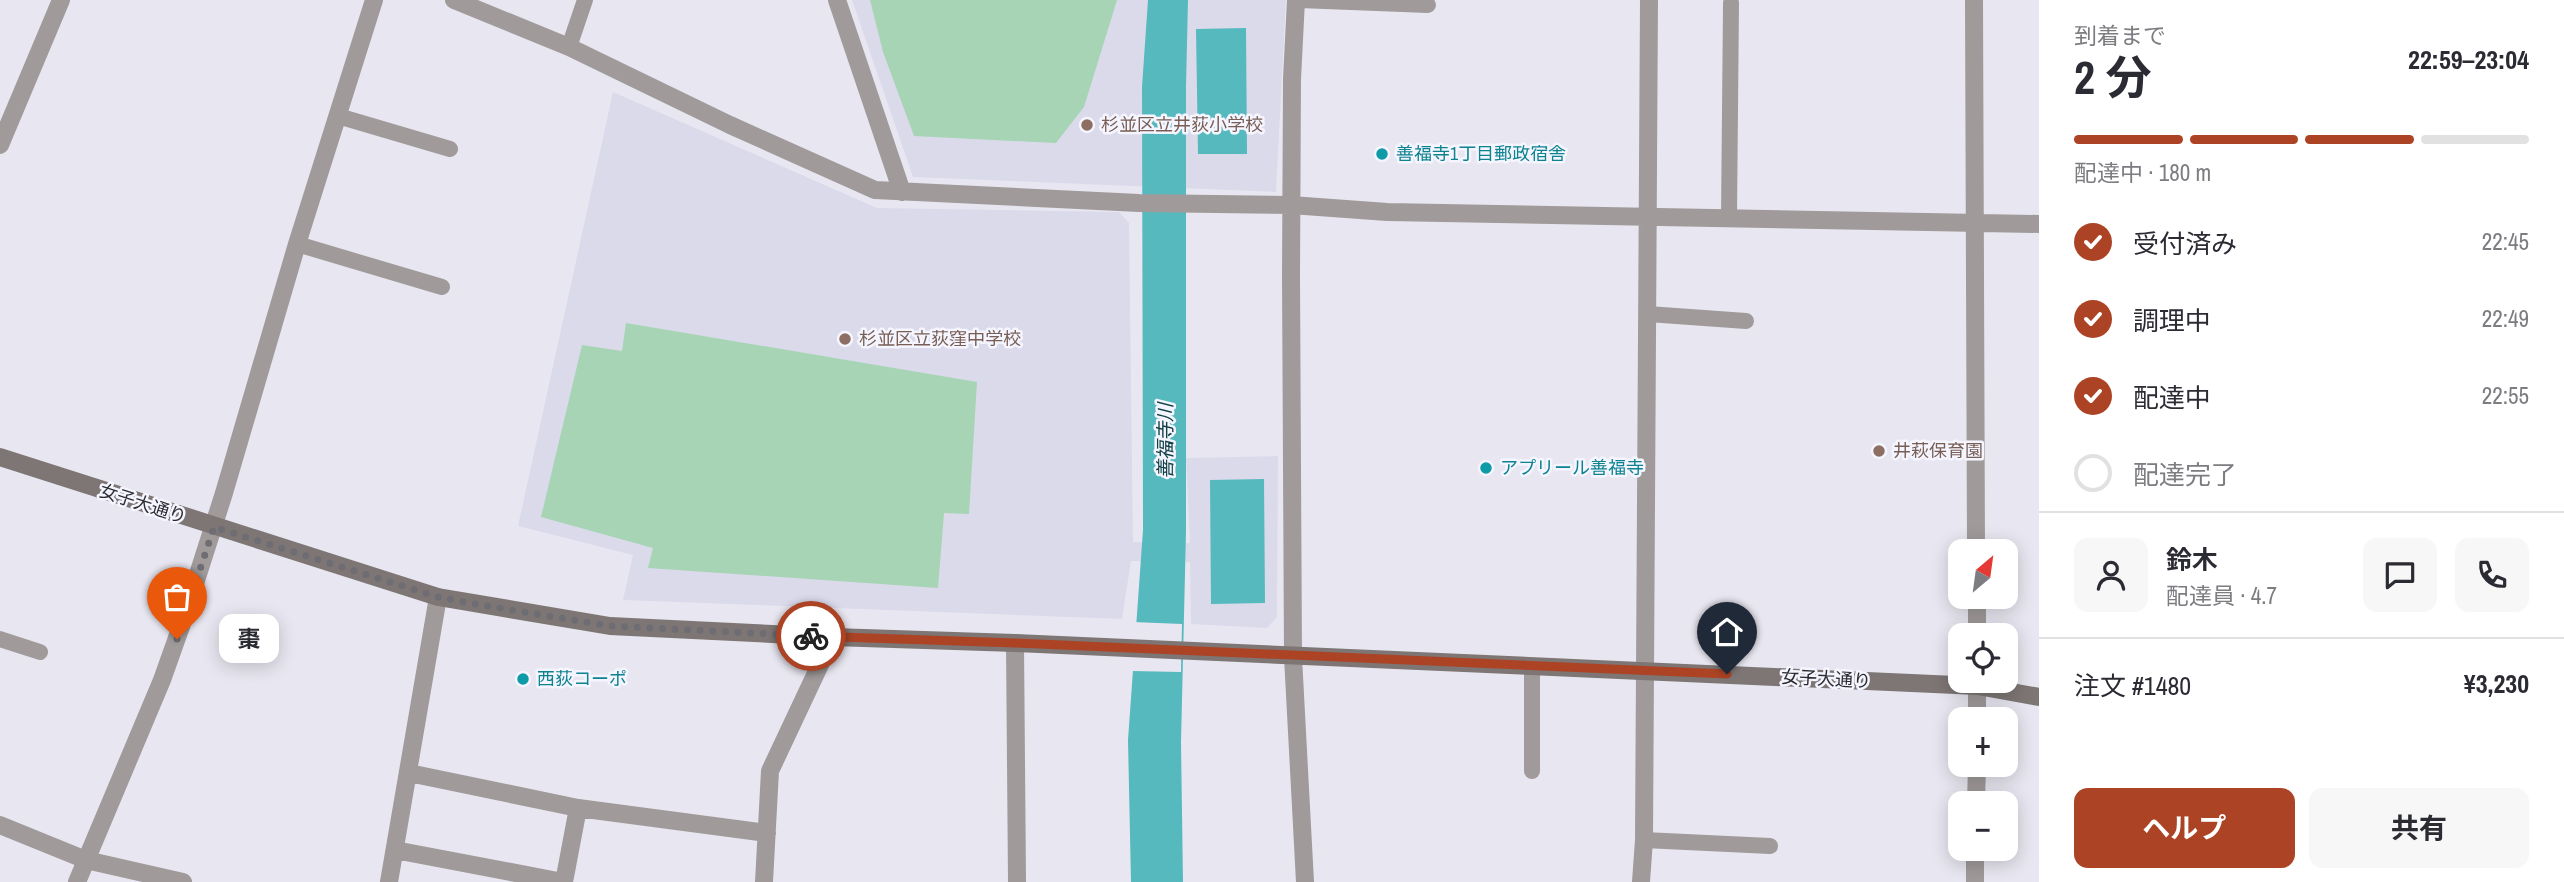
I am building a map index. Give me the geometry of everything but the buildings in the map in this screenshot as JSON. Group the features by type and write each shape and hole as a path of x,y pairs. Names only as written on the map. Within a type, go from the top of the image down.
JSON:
{"main road":[{"name":"女子大通り","path":"0,457 438,597 610,626 1532,667 1948,682"},
{"name":"女子大通り","path":"2018,692 2039,697"}],"street":[{"path":"0,145 61,0"},
{"path":"77,882 162,680 214,527 297,244 374,0"},
{"path":"454,0 569,47 730,125 875,190 1139,202 1291,205 1387,212 2039,224"},
{"path":"836,0 902,192"},
{"path":"1298,0 1292,79 1291,205 1293,657 1306,882"},
{"path":"1641,882 1644,840 1649,0"},
{"path":"1974,0 1976,539"},
{"path":"389,882 438,597"},
{"path":"764,882 770,771 833,637"},
{"path":"1015,643 1017,882"},
{"path":"409,773 578,808 767,833"},
{"path":"396,850 564,882 578,808"},
{"path":"0,825 86,860 183,882"},
{"path":"1975,861 1975,882"}],"lane":[{"path":"569,47 585,0"},
{"path":"1298,0 1428,5"},
{"path":"1729,217 1731,3"},
{"path":"338,116 450,149"},
{"path":"297,244 442,287"},
{"path":"1648,314 1746,321"},
{"path":"0,639 40,652"},
{"path":"1532,667 1532,771"},
{"path":"1644,840 1770,846"}],"shaded area":[{"name":"杉並区立井荻小学校","path":"852,0 1286,0 1276,192 913,177"},
{"name":"杉並区立荻窪中学校","path":"613,92 877,208 1119,212 1129,223 1133,542 1190,543 1186,458 1278,456 1277,617 1267,628 1191,624 1190,562 1131,561 1122,619 623,600 633,555 518,526"}],"green space":[{"path":"870,0 1117,0 1084,107 1056,143 914,136 883,52"},
{"path":"626,323 977,382 969,514 944,513 938,588 648,568 653,548 541,517 582,345 622,351"}],"water":[{"name":"善福寺川","path":"1148,0 1188,0 1186,531 1181,742 1183,882 1131,882 1128,740 1143,530 1142,87"},
{"path":"1246,28 1247,154 1198,154 1196,29"},
{"path":"1264,479 1265,603 1211,604 1210,480"}],"pier":[{"path":"1133,622 1182,624 1181,672 1132,671"}],"way so far":[{"path":"177,639 214,527 438,597 481,605 610,626 811,636"}],"place":[{"name":"杉並区立井荻小学校","path":"1087,125"},
{"name":"善福寺1丁目郵政宿舎","path":"1382,154"},
{"name":"杉並区立荻窪中学校","path":"845,339"},
{"name":"井萩保育園","path":"1879,451"},
{"name":"アプリール善福寺","path":"1486,468"},
{"name":"棗","path":"177,639"},
{"name":"西荻コーポ","path":"523,679"}],"route":[{"path":"811,636 1727,674"}]}
